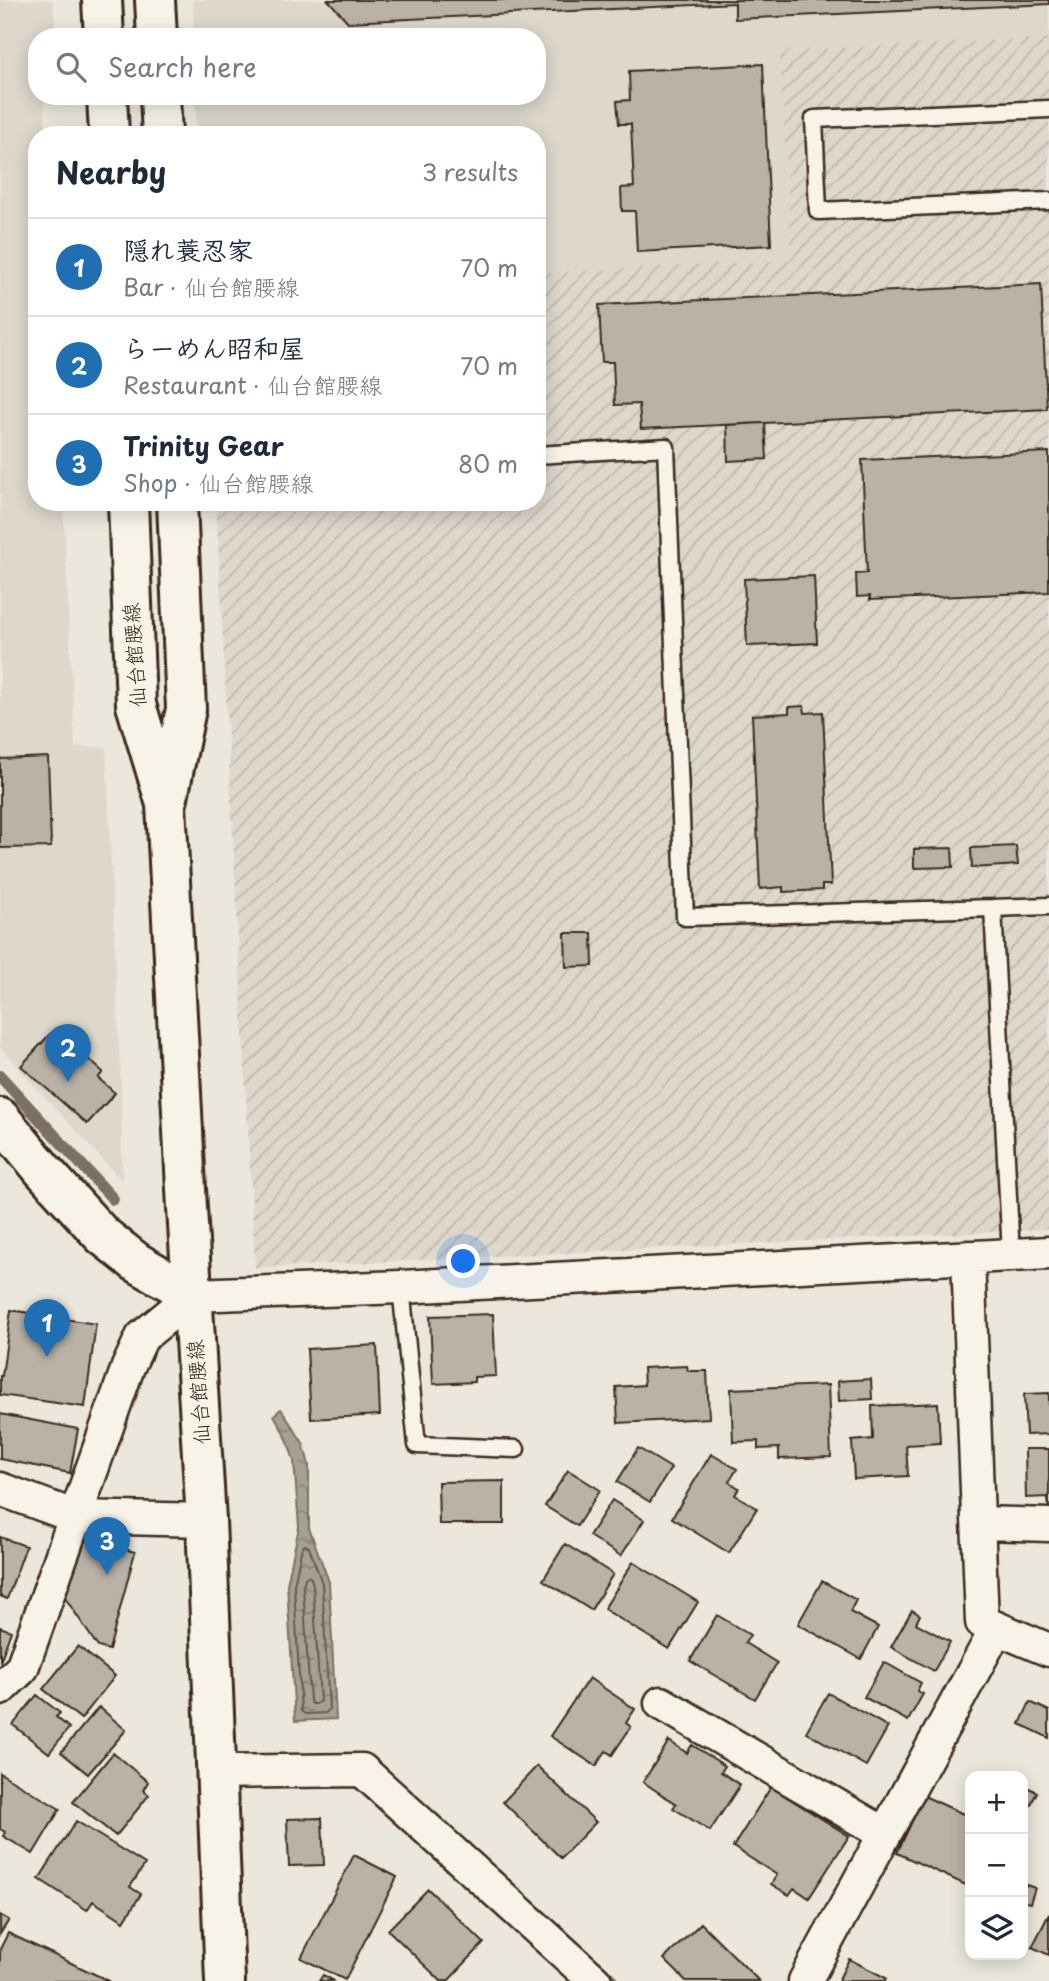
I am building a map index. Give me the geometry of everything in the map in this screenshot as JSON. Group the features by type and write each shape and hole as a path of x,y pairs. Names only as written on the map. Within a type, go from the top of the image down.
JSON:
{"main road":[{"path":"102,0 104,28"},
{"path":"155,0 157,28"},
{"path":"107,105 109,126"},
{"path":"160,105 162,126"},
{"name":"仙台館腰線","path":"128,511 136,705 166,804 206,1520 225,1981"},
{"name":"仙台館腰線","path":"166,804 186,709 177,511"},
{"path":"0,1118 102,1235 136,1262 192,1295"}],"street":[{"path":"0,1689 23,1668 128,1367 142,1337 192,1295 401,1287 1049,1253"},
{"path":"968,1257 982,1622 1049,1650"},
{"path":"0,1489 75,1517 206,1520"},
{"path":"979,1523 1049,1525"},
{"path":"805,1981 997,1628"},
{"path":"661,1703 885,1834"},
{"path":"216,1772 362,1770 595,1981"}],"lane":[{"path":"1049,109 814,119 818,211 1049,201"},
{"path":"546,454 666,447 685,917 1049,906"},
{"path":"993,908 1011,1255"},
{"path":"401,1287 417,1445 516,1449"}],"shaded area":[{"path":"0,0 53,0 55,28 28,28 28,105 44,105 46,126 28,126 28,511 63,511 75,747 106,747 121,1087 122,1181 0,1048"},
{"path":"193,0 1049,0 1049,38 781,51 791,261 546,273 546,126 197,126 195,105 546,105 546,28 194,28"},
{"path":"1049,38 1049,1229 255,1268 216,511 546,511 546,273 791,260 780,51"}],"water":[{"path":"281,1409 303,1443 309,1465 309,1528 329,1582 336,1719 295,1721 287,1584 299,1527 294,1461 287,1439 274,1415"}],"building":[{"path":"328,0 1049,0 1049,4 735,19 735,3 348,22"},
{"path":"763,64 771,245 637,252 635,211 622,211 621,188 634,187 631,124 619,124 617,101 630,100 629,71"},
{"path":"1041,284 1047,409 641,429 639,404 615,405 613,362 602,362 599,305"},
{"path":"765,423 767,459 728,461 727,425"},
{"path":"1049,452 1049,592 870,600 870,596 857,597 856,574 867,573 862,460"},
{"path":"814,576 817,643 747,646 744,579"},
{"path":"804,706 805,713 823,712 831,885 822,885 822,890 783,892 783,887 760,889 752,715 789,713 789,707"},
{"path":"48,757 51,847 0,848 0,759"},
{"path":"1016,846 1018,865 972,868 971,848"},
{"path":"952,848 953,867 914,868 914,849"},
{"path":"565,933 592,933 593,966 566,967"},
{"path":"50,1034 82,1062 86,1057 103,1072 98,1078 115,1093 87,1124 21,1066"},
{"path":"11,1310 96,1324 85,1407 0,1395 0,1376"},
{"path":"493,1314 496,1376 474,1377 474,1382 433,1384 430,1316"},
{"path":"377,1345 380,1415 311,1419 307,1349"},
{"path":"687,1366 688,1371 707,1371 709,1418 618,1423 616,1387 644,1385 643,1368"},
{"path":"871,1379 872,1399 839,1401 838,1381"},
{"path":"828,1385 831,1457 779,1459 779,1448 758,1449 758,1441 733,1442 731,1389"},
{"path":"1049,1393 1049,1434 1026,1435 1024,1394"},
{"path":"938,1403 940,1443 906,1445 908,1476 854,1479 852,1441 873,1439 872,1406"},
{"path":"0,1414 78,1429 70,1473 0,1459"},
{"path":"638,1448 671,1468 650,1502 617,1482"},
{"path":"1025,1449 1049,1449 1049,1512 1048,1497 1026,1498"},
{"path":"711,1454 737,1469 729,1482 739,1488 735,1495 757,1508 729,1553 672,1518"},
{"path":"568,1470 600,1490 577,1526 545,1506"},
{"path":"504,1481 504,1524 439,1524 438,1482"},
{"path":"612,1500 644,1520 621,1556 589,1536"},
{"path":"0,1537 26,1546 7,1599 0,1596"},
{"path":"80,1538 135,1552 109,1650 98,1647 64,1596"},
{"path":"565,1544 613,1574 591,1610 543,1580"},
{"path":"633,1562 698,1602 669,1649 604,1609"},
{"path":"822,1581 856,1600 850,1612 878,1627 861,1659 798,1624"},
{"path":"912,1610 920,1615 916,1623 950,1642 934,1671 891,1647"},
{"path":"717,1615 750,1635 745,1643 777,1663 755,1699 690,1661"},
{"path":"0,1627 11,1631 0,1662"},
{"path":"78,1646 115,1676 81,1719 43,1689"},
{"path":"884,1662 921,1683 917,1691 923,1694 908,1721 864,1697"},
{"path":"589,1678 635,1709 626,1723 631,1727 612,1755 606,1751 596,1766 550,1736"},
{"path":"828,1693 888,1727 866,1766 806,1732"},
{"path":"37,1695 60,1713 56,1717 69,1728 49,1753 13,1725"},
{"path":"1030,1702 1049,1711 1049,1738 1020,1724"},
{"path":"99,1707 126,1730 88,1774 61,1752"},
{"path":"669,1741 687,1753 692,1745 725,1766 721,1772 740,1785 710,1831 673,1808 676,1804 643,1782"},
{"path":"113,1753 148,1782 143,1790 149,1795 116,1836 73,1802"},
{"path":"537,1766 596,1822 561,1858 503,1802"},
{"path":"0,1773 60,1809 33,1854 3,1836 5,1832 0,1829"},
{"path":"771,1787 849,1836 809,1898 794,1888 789,1895 771,1884 777,1875 733,1847"},
{"path":"1028,1788 1037,1792 1028,1811"},
{"path":"924,1796 965,1815 965,1885 897,1853"},
{"path":"322,1818 324,1865 289,1866 287,1819"},
{"path":"76,1821 145,1864 130,1887 141,1894 124,1921 93,1901 87,1910 39,1879"},
{"path":"354,1855 397,1877 345,1980 301,1958"},
{"path":"1028,1886 1035,1888 1028,1902"},
{"path":"428,1889 484,1943 448,1981 441,1981 388,1930"},
{"path":"1049,1914 1049,1955 1032,1947"},
{"path":"0,1915 9,1920 0,1934"},
{"path":"701,1923 759,1981 686,1981 664,1959"},
{"path":"8,1933 109,1981 0,1981 0,1949"},
{"path":"849,1959 886,1978 885,1981 838,1981"},
{"path":"323,1975 334,1981 319,1981"}],"waterway":[{"path":"0,1076 113,1199"},
{"path":"598,1967 613,1981"}],"place":[{"name":"らーめん昭和屋","path":"68,1082"},
{"name":"隠れ蓑忍家","path":"47,1357"},
{"name":"Trinity Gear","path":"107,1575"}]}
